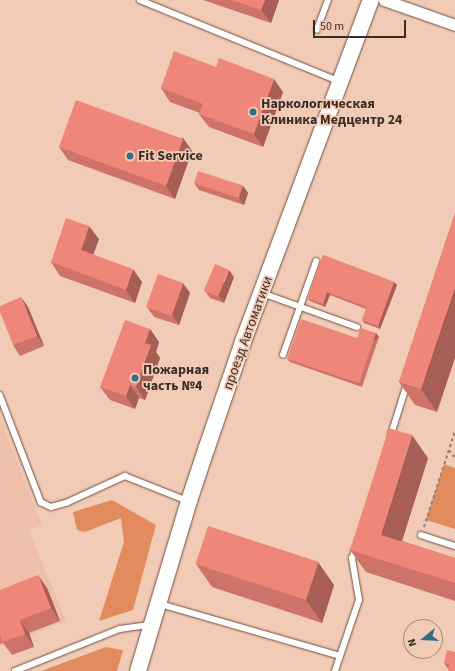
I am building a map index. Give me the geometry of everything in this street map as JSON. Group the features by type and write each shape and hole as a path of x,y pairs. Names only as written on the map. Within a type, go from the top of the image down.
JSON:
{"main road":[{"name":"проезд Автоматики","path":"138,671 189,501 262,293 371,0"}],"street":[{"path":"384,0 455,25"}],"lane":[{"path":"140,0 340,82"},
{"path":"317,30 328,0"},
{"path":"284,355 316,262"},
{"path":"262,293 357,327"},
{"path":"388,444 408,379"},
{"path":"0,395 41,502 51,507 66,503 125,476 189,501"},
{"path":"421,535 455,546"},
{"path":"335,671 358,600 352,559 358,539"},
{"path":"158,603 340,656"},
{"path":"15,671 120,629 151,625"}],"path":[{"path":"421,535 455,431"},
{"path":"449,450 455,458"}],"shaded area":[{"path":"0,418 42,525 29,530 66,621 0,647"},
{"path":"444,464 455,468 455,529 426,520"},
{"path":"112,500 156,525 133,610 99,621 124,542 121,518 85,532 77,530 73,512"},
{"path":"106,647 123,650 117,671 41,671"}],"building":[{"path":"232,0 265,0 261,10"},
{"path":"174,51 216,67 219,58 274,79 254,134 199,114 203,104 161,88"},
{"name":"Fit Service","path":"76,100 183,139 166,186 59,147"},
{"path":"198,171 243,186 239,198 194,183"},
{"path":"455,213 455,287 421,389 399,382"},
{"path":"66,218 89,226 81,250 133,269 126,290 51,262"},
{"path":"323,255 394,282 378,326 362,320 367,307 327,292 323,304 307,298"},
{"path":"215,264 229,270 217,297 204,291"},
{"path":"158,274 183,283 171,316 146,307"},
{"path":"21,297 37,336 13,345 0,312 0,306"},
{"path":"301,319 357,338 361,328 376,333 359,383 287,359"},
{"path":"125,320 150,329 145,343 151,345 136,387 130,385 126,396 100,387"},
{"path":"389,428 412,435 381,535 455,558 455,583 350,550"},
{"path":"208,526 318,562 306,600 196,564"},
{"path":"38,575 51,608 20,620 25,634 3,642 0,635 0,590"},
{"path":"447,650 455,652 455,671 448,671 450,665 444,663"}],"place":[{"name":"Наркологическая Клиника Медцентр 24","path":"253,112"},
{"name":"Fit Service","path":"130,156"},
{"name":"Пожарная часть №4","path":"135,378"}]}
